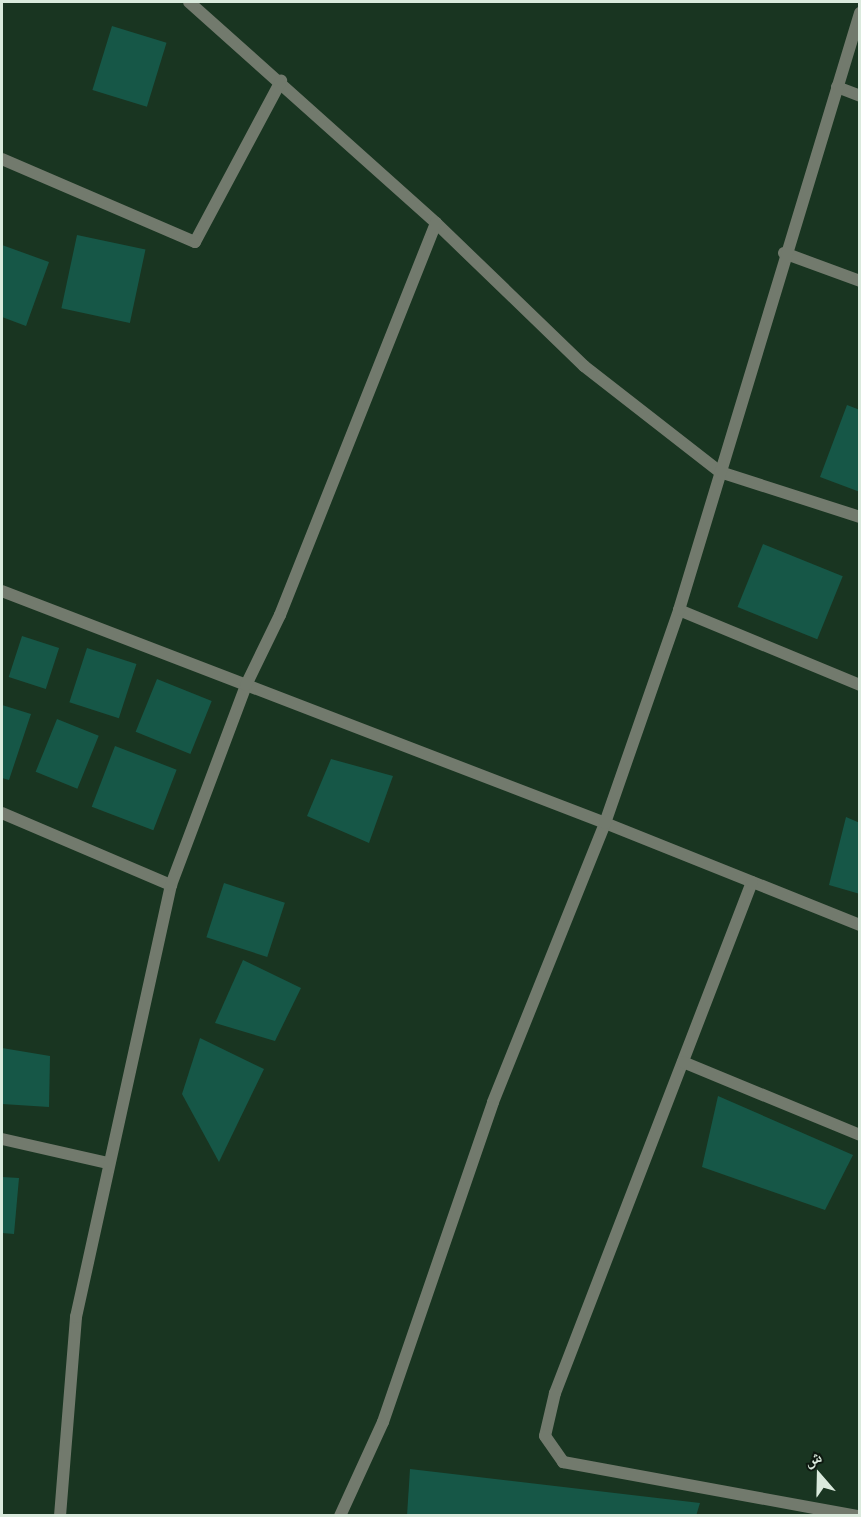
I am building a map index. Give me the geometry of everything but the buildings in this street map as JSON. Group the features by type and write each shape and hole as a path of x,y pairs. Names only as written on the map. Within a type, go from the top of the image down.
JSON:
{"street":[{"path":"189,2 281,81 436,223 584,366 720,472 860,517"},
{"path":"340,1515 383,1422 493,1102 605,823 679,610 784,254 860,13"},
{"path":"2,159 195,242 281,81"},
{"path":"837,87 860,96"},
{"path":"60,1515 71,1420 76,1317 108,1163 171,885 246,685 280,615 436,223"},
{"path":"784,254 860,281"},
{"path":"2,591 605,823 860,925"},
{"path":"679,610 860,685"},
{"path":"2,813 171,885"},
{"path":"752,882 555,1393 544,1436 563,1462 856,1515"},
{"path":"683,1062 860,1135"},
{"path":"2,1139 108,1163"}]}
